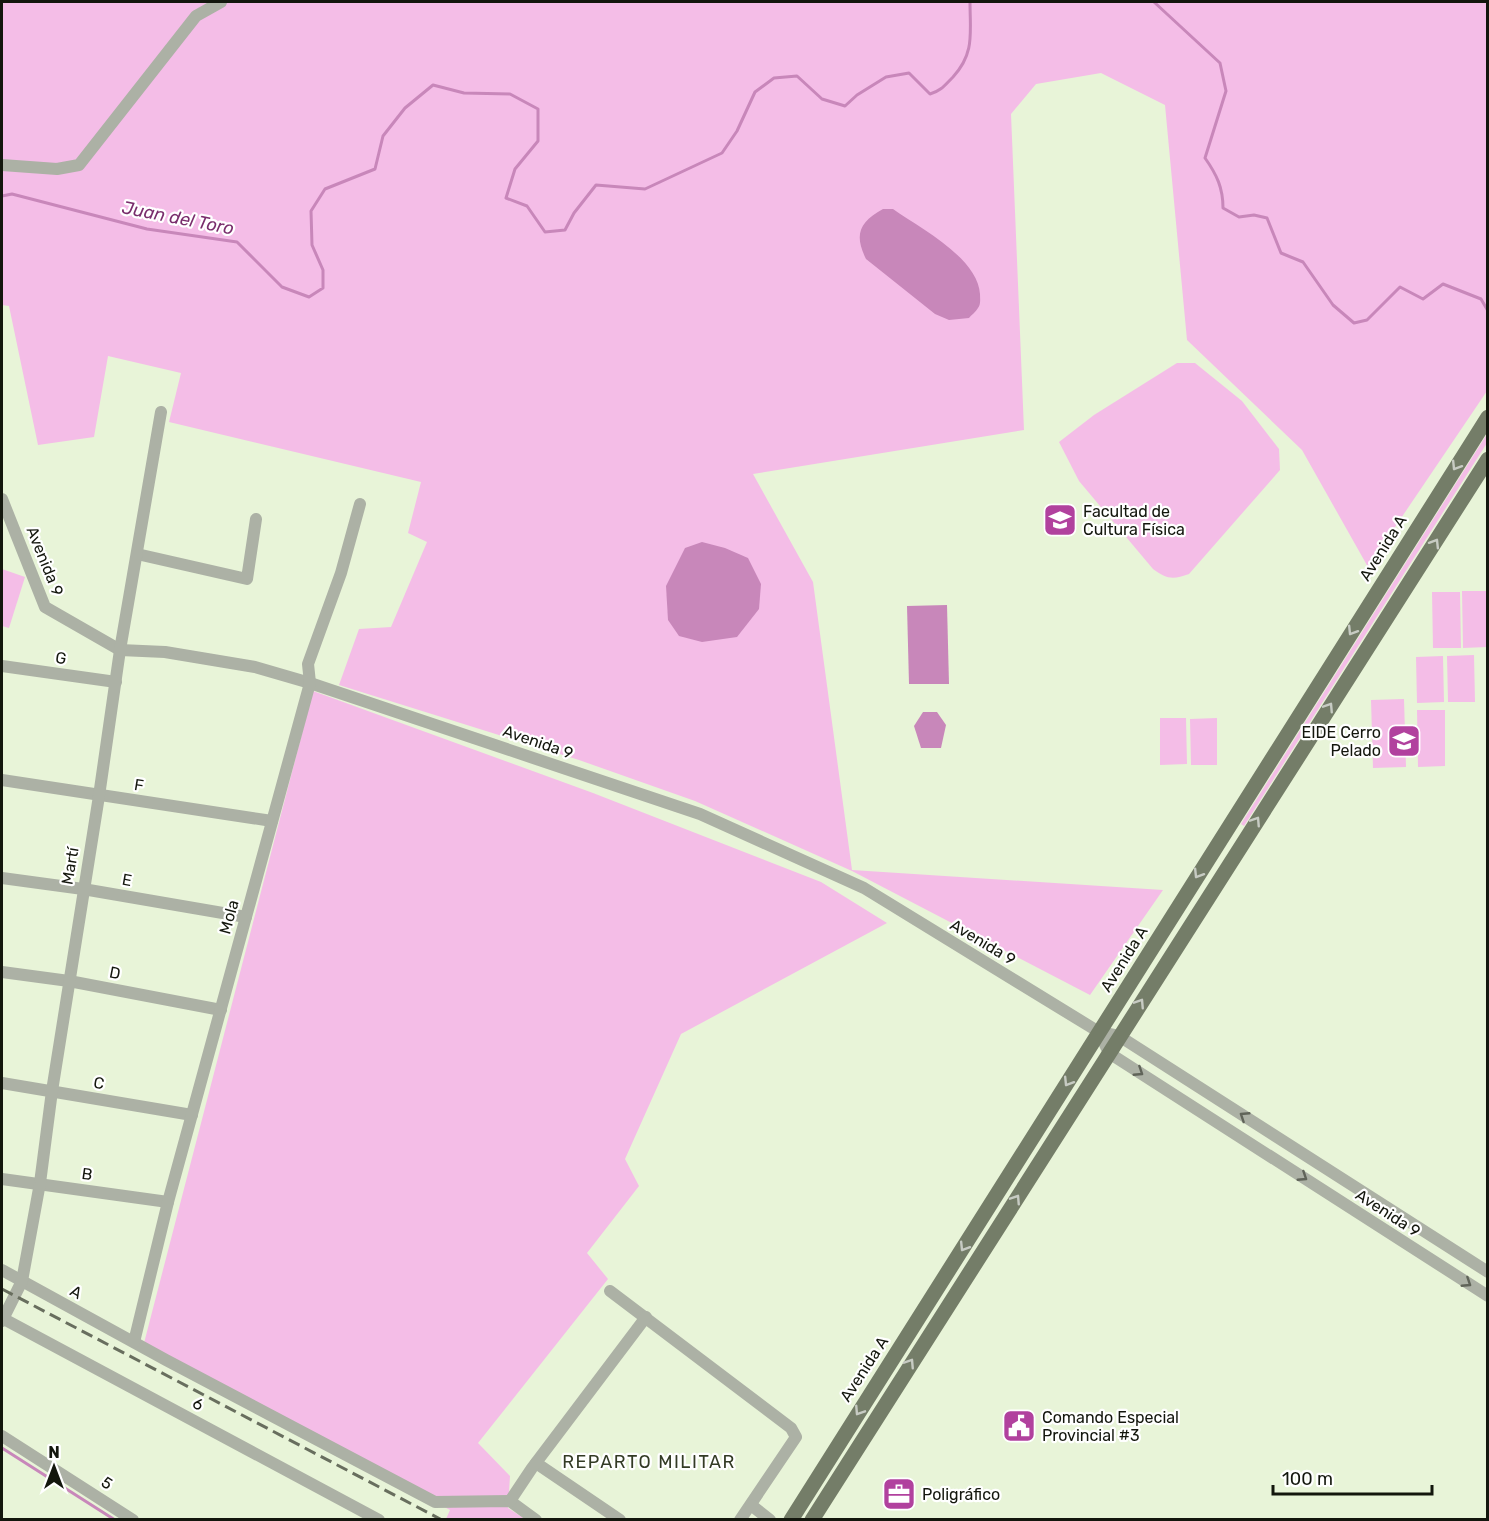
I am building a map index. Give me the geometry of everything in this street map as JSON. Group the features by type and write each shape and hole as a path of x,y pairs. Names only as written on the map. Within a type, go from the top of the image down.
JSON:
{"main road":[{"name":"Avenida A","path":"791,1520 1488,417"},
{"path":"812,1520 1488,459"},
{"path":"1211,853 1236,852"}],"street":[{"path":"2,165 57,169 78,165 196,16 221,2"},
{"name":"Martí","path":"2,1319 22,1281 40,1183 120,650 161,412"},
{"name":"Avenida 9","path":"2,499 45,607 120,650 165,652 244,665 310,682 700,814 864,888 1099,1032 1119,1036 1488,1272"},
{"name":"Mola","path":"135,1342 168,1202 310,682 308,664 341,573 360,504"},
{"path":"137,554 247,579 255,519"},
{"name":"G","path":"2,666 116,682"},
{"name":"F","path":"2,780 272,821"},
{"name":"E","path":"2,878 83,889 246,917"},
{"name":"D","path":"2,972 69,981 221,1010"},
{"path":"1099,1032 1109,1053"},
{"name":"Avenida 9","path":"1109,1053 1488,1296"},
{"name":"C","path":"2,1083 192,1115"},
{"name":"B","path":"2,1179 168,1202"},
{"path":"1435,1262 1446,1245"},
{"name":"A","path":"2,1270 435,1502 510,1501"},
{"path":"610,1291 790,1428 796,1437 740,1520"},
{"path":"536,1520 510,1501 646,1317"},
{"name":"6","path":"2,1319 379,1520"},
{"name":"5","path":"2,1436 133,1520"},
{"path":"536,1463 620,1520"},
{"path":"751,1504 770,1520"}],"shaded area":[{"path":"2,2 1487,2 1487,391 1368,567 1302,450 1187,340 1165,105 1101,73 1036,84 1011,114 1024,430 753,474 813,582 852,870 1163,890 1090,995 852,871 695,801 579,760 339,685 359,629 391,627 427,542 408,533 421,482 169,422 181,373 108,356 94,437 38,445 9,306 2,305"},
{"path":"883,209 893,209 932,235 959,256 969,268 977,281 980,300 976,311 969,318 949,320 935,314 866,259 860,243 861,230 869,219"},
{"path":"1177,363 1195,363 1242,401 1279,449 1280,470 1189,574 1174,578 1166,577 1153,569 1079,481 1059,442 1094,415"},
{"path":"1487,434 1487,443 1244,826 1241,824"},
{"path":"702,542 725,548 748,558 761,584 759,609 737,637 702,642 679,636 668,620 666,586 685,548"},
{"path":"2,569 25,577 9,628 2,626"},
{"path":"1462,591 1487,591 1487,647 1463,648"},
{"path":"1432,592 1460,592 1461,648 1433,648"},
{"path":"947,605 949,684 909,684 907,606"},
{"path":"1474,655 1475,702 1448,702 1447,656"},
{"path":"1443,656 1444,702 1417,703 1416,657"},
{"path":"313,691 593,793 821,882 887,923 681,1034 625,1159 639,1186 587,1253 608,1279 478,1443 510,1476 508,1508 525,1519 446,1519 450,1510 143,1347"},
{"path":"1404,699 1406,767 1373,768 1371,700"},
{"path":"1417,710 1445,710 1445,766 1418,767"},
{"path":"923,712 937,712 946,725 941,748 921,748 914,726"},
{"path":"1160,718 1186,718 1187,764 1160,765"},
{"path":"1217,718 1217,765 1191,765 1190,719"}],"waterway":[{"name":"Juan del Toro","path":"2,196 12,194 147,229 237,242 282,287 309,297 323,288 323,270 312,245 311,211 325,189 375,169 383,136 405,108 433,85 464,93 510,94 538,109 538,141 515,169 506,198 527,206 545,232 565,230 574,213 596,185 645,189 722,153 737,131 755,92 774,78 797,76 822,99 845,106 857,95 886,77 909,73 930,94 937,91 953,77 965,60 970,42 970,2"},
{"name":"Juan del Toro","path":"1154,2 1220,63 1226,91 1205,158 1218,182 1223,208 1239,217 1254,215 1267,218 1281,253 1303,262 1333,305 1354,323 1367,320 1400,287 1423,299 1443,284 1481,299 1488,311"},
{"path":"2,1448 115,1520"}],"railway":[{"path":"2,1289 442,1520"}],"place":[{"name":"Facultad de Cultura Física","path":"1060,520"},
{"name":"EIDE Cerro Pelado","path":"1404,741"},
{"name":"Comando Especial Provincial #3","path":"1019,1426"},
{"name":"Poligráfico","path":"899,1494"}],"district":[{"name":"REPARTO MILITAR","path":"649,1462"}]}
